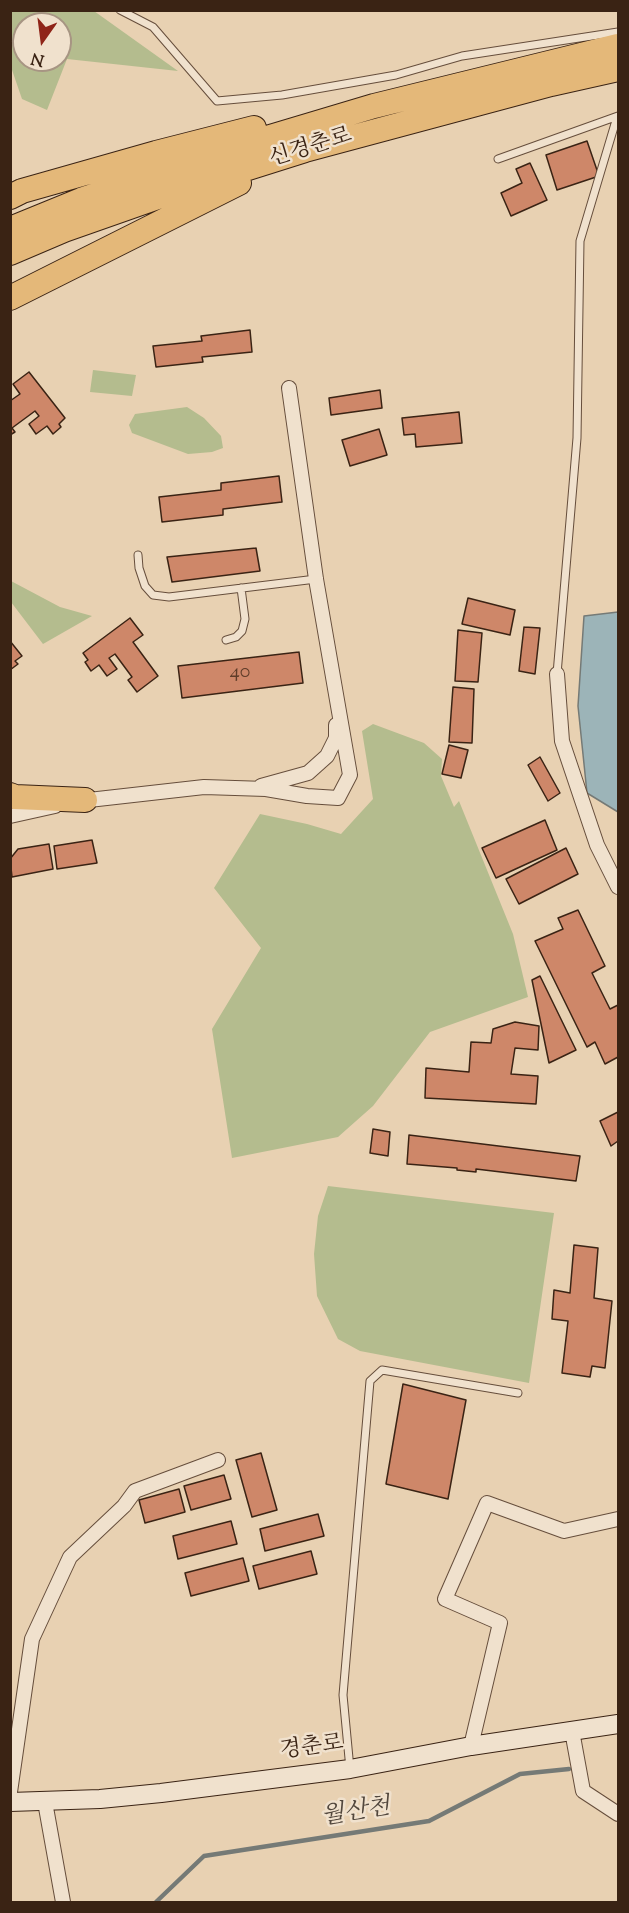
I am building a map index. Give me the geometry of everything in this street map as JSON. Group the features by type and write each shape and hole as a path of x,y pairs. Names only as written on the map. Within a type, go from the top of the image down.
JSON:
{"highway":[{"name":"신경춘로","path":"10,229 81,200 267,138 374,106 618,46"},
{"name":"신경춘로","path":"10,253 64,230 175,191 305,150 551,84 618,69"},
{"path":"10,196 156,153 285,120 374,106"},
{"path":"10,298 305,150"},
{"path":"10,795 85,800"}],"street":[{"path":"10,816 85,800 204,787 338,798 350,776 316,579 289,388"},
{"path":"557,674 562,741 597,844 618,887"},
{"path":"247,789 308,773 327,756 336,738 336,693"},
{"path":"10,1792 32,1639 70,1557 124,1506 135,1491 218,1460"},
{"path":"471,1746 500,1623 445,1599 487,1503 564,1531 618,1519"},
{"name":"경춘로","path":"10,1802 45,1802 161,1793 350,1768 471,1746 618,1724"},
{"path":"572,1731 583,1791 618,1814"},
{"path":"45,1802 63,1902"}],"lane":[{"path":"120,10 153,27 216,101 282,95 396,75 462,56 618,32"},
{"path":"498,159 618,116"},
{"path":"557,674 577,438 580,241 618,116"},
{"path":"138,555 139,568 145,586 153,595 170,597 316,579"},
{"path":"226,640 236,637 242,631 245,619 241,588"},
{"path":"350,1768 343,1695 370,1381 382,1370 518,1393"}],"green space":[{"path":"11,11 94,11 178,71 72,60 72,12 12,12 12,70"},
{"path":"13,72 62,72 47,110 22,99"},
{"path":"93,370 136,375 132,396 90,392"},
{"path":"187,407 204,418 221,436 223,448 212,452 188,454 132,433 129,425 135,414"},
{"path":"11,581 60,607 92,616 43,644 11,602"},
{"path":"373,724 424,743 442,759 441,776 454,807 459,801 513,934 528,997 430,1032 373,1106 338,1137 232,1158 212,1029 261,948 214,888 260,814 341,834 373,799 362,731"},
{"path":"328,1186 554,1213 529,1383 360,1351 338,1339 317,1296 314,1254 318,1216"}],"water":[{"path":"618,612 618,812 587,793 578,706 584,616"}],"building":[{"path":"587,141 599,176 557,190 546,155"},
{"path":"530,163 547,200 511,216 501,193 522,183 516,169"},
{"path":"250,330 252,352 202,357 203,362 156,367 153,346 202,341 201,336"},
{"path":"29,372 65,418 59,424 61,427 53,434 47,426 36,434 29,424 39,416 35,411 12,428 15,432 10,435 10,401 20,394 13,384"},
{"path":"380,390 382,408 331,415 329,398"},
{"path":"459,412 462,443 416,447 415,434 404,435 402,418"},
{"path":"379,429 387,455 350,466 342,440"},
{"path":"279,476 282,502 223,509 223,515 162,522 159,497 221,490 221,483"},
{"path":"256,548 260,571 172,582 167,557"},
{"path":"468,598 515,610 510,635 462,624"},
{"path":"130,618 143,635 133,642 158,676 137,692 128,680 132,677 115,654 109,658 117,669 107,676 99,665 91,671 85,662 88,660 83,653"},
{"path":"524,627 540,628 535,674 519,671"},
{"path":"458,630 482,633 478,682 455,681"},
{"path":"10,641 22,656 15,661 18,664 10,670"},
{"path":"299,652 303,683 182,698 178,666"},
{"path":"453,687 474,689 472,743 449,742"},
{"path":"449,745 468,750 461,778 442,774"},
{"path":"540,757 560,793 548,801 528,765"},
{"path":"545,820 557,850 496,878 482,848"},
{"path":"92,840 97,863 57,869 54,846"},
{"path":"49,844 53,869 12,877 10,859 18,849"},
{"path":"566,848 578,874 519,904 506,879"},
{"path":"578,910 605,966 592,973 610,1009 618,1005 618,1057 605,1064 595,1042 587,1047 535,941 563,929 558,918"},
{"path":"540,976 576,1050 549,1063 532,980"},
{"path":"515,1022 539,1026 538,1050 515,1048 511,1074 538,1076 536,1104 425,1098 426,1068 469,1072 471,1042 491,1043 493,1029"},
{"path":"618,1112 618,1141 611,1146 600,1121"},
{"path":"373,1129 390,1132 388,1156 370,1153"},
{"path":"409,1135 580,1156 576,1181 476,1169 476,1172 407,1164"},
{"path":"574,1245 598,1248 594,1298 612,1301 605,1368 592,1366 590,1377 562,1373 568,1321 552,1319 554,1290 570,1293"},
{"path":"403,1384 466,1400 448,1499 386,1484"},
{"path":"261,1453 277,1510 252,1517 236,1460"},
{"path":"224,1475 231,1499 191,1510 184,1486"},
{"path":"179,1489 185,1512 145,1523 139,1500"},
{"path":"318,1514 324,1536 265,1551 260,1529"},
{"path":"231,1521 237,1544 178,1559 173,1536"},
{"path":"311,1551 317,1574 259,1589 253,1566"},
{"path":"243,1558 249,1581 191,1596 185,1573"}],"waterway":[{"name":"월산천","path":"156,1902 204,1856 429,1821 520,1774 569,1769"}]}
